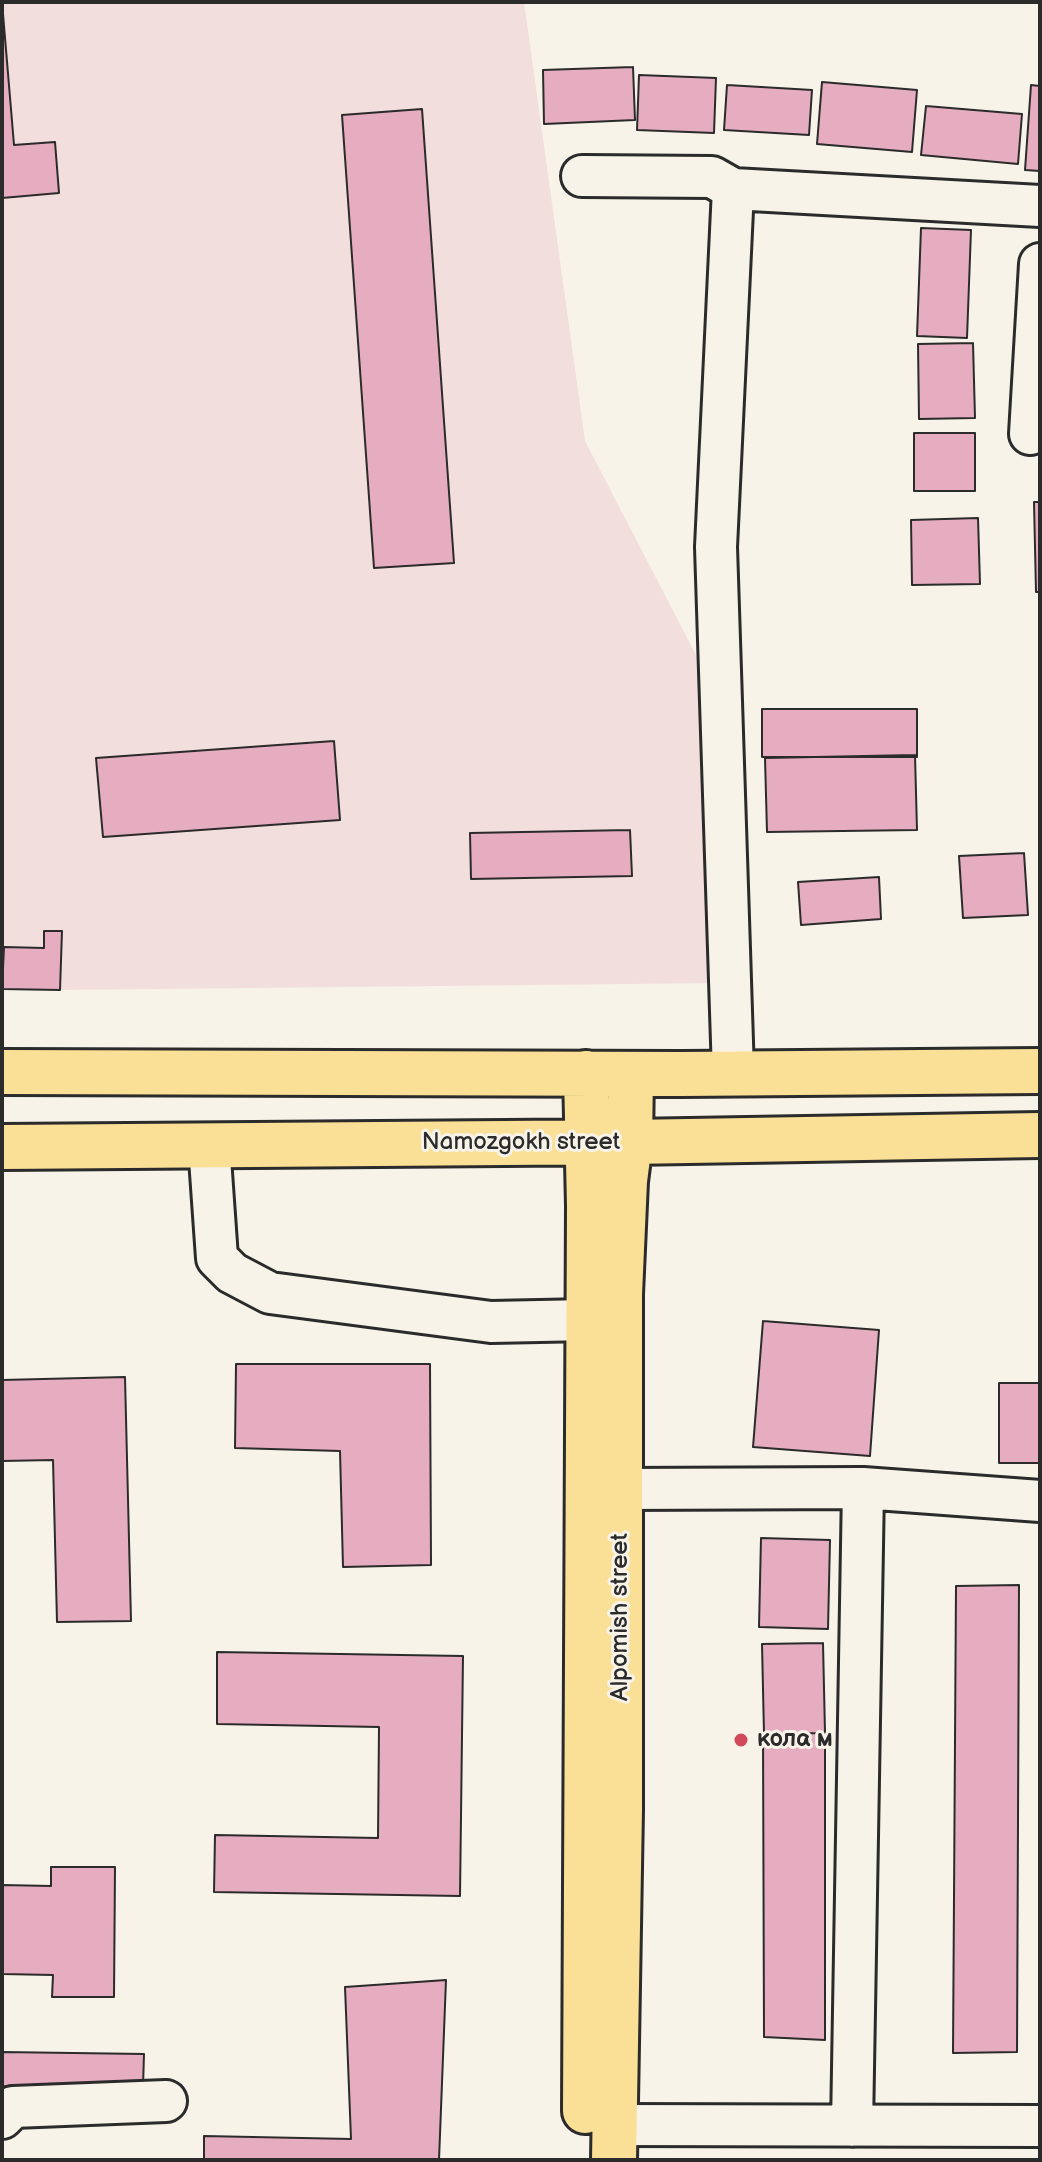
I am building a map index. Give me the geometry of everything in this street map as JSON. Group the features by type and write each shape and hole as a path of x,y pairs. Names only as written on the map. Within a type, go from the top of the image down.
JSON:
{"main road":[{"path":"2,1072 631,1074 1040,1071"},
{"name":"Alpomish street","path":"586,1073 625,1181 620,1294 620,1809 615,2142"},
{"name":"Alpomish street","path":"585,2160 588,1320 609,1142 631,1074"},
{"name":"Namozgokh street","path":"2,1147 1040,1135"}],"street":[{"path":"582,176 712,177 733,189 1040,206"},
{"path":"733,189 716,547 733,1073"},
{"path":"1030,434 1040,264"},
{"path":"209,1144 217,1258 232,1273 270,1293 491,1322 588,1320"},
{"path":"621,1489 863,1488 1040,1501"},
{"path":"852,2126 863,1488"},
{"path":"2,2118 13,2107 166,2101"},
{"path":"615,2142 852,2126 1040,2126"}],"shaded area":[{"path":"2,2 524,2 585,441 711,684 721,983 2,989"}],"building":[{"path":"2,2 14,145 55,142 59,193 2,198"},
{"path":"633,67 635,120 544,124 543,70"},
{"path":"639,75 716,78 714,133 637,130"},
{"path":"822,82 917,90 912,152 817,144"},
{"path":"727,85 812,90 809,135 724,130"},
{"path":"1031,85 1040,86 1040,171 1025,170"},
{"path":"926,106 1022,114 1018,164 921,155"},
{"path":"422,109 454,563 374,568 342,115"},
{"path":"921,228 971,230 967,338 917,336"},
{"path":"973,343 975,418 919,419 918,344"},
{"path":"914,433 975,433 975,491 914,491"},
{"path":"1034,502 1040,502 1040,592 1036,592"},
{"path":"978,518 980,584 912,585 911,520"},
{"path":"762,709 917,709 917,757 762,757"},
{"path":"334,741 340,820 103,837 96,758"},
{"path":"915,755 917,830 767,832 765,758"},
{"path":"630,830 632,876 471,879 470,833"},
{"path":"1024,853 1028,915 963,918 959,856"},
{"path":"879,877 881,919 801,925 798,882"},
{"path":"44,931 62,931 60,990 2,989 4,947 44,948"},
{"path":"763,1321 879,1330 870,1456 753,1447"},
{"path":"236,1364 430,1364 431,1565 343,1567 340,1451 235,1448"},
{"path":"125,1377 131,1621 57,1622 53,1460 2,1461 2,1380"},
{"path":"999,1383 1040,1383 1040,1463 999,1463"},
{"path":"761,1538 830,1540 828,1629 759,1627"},
{"path":"1019,1585 1017,2052 953,2053 956,1586"},
{"path":"823,1643 825,1733 764,1734 762,1644"},
{"path":"217,1652 463,1656 460,1896 214,1892 215,1835 378,1838 379,1727 217,1724"},
{"path":"825,1733 825,2040 764,2037 763,1734"},
{"path":"51,1867 115,1867 114,1997 52,1997 53,1975 2,1974 2,1885 51,1886"},
{"path":"446,1980 439,2160 204,2160 204,2136 351,2139 345,1987"},
{"path":"2,2052 144,2054 143,2087 2,2086"}],"place":[{"name":"кола м","path":"741,1740"}]}
